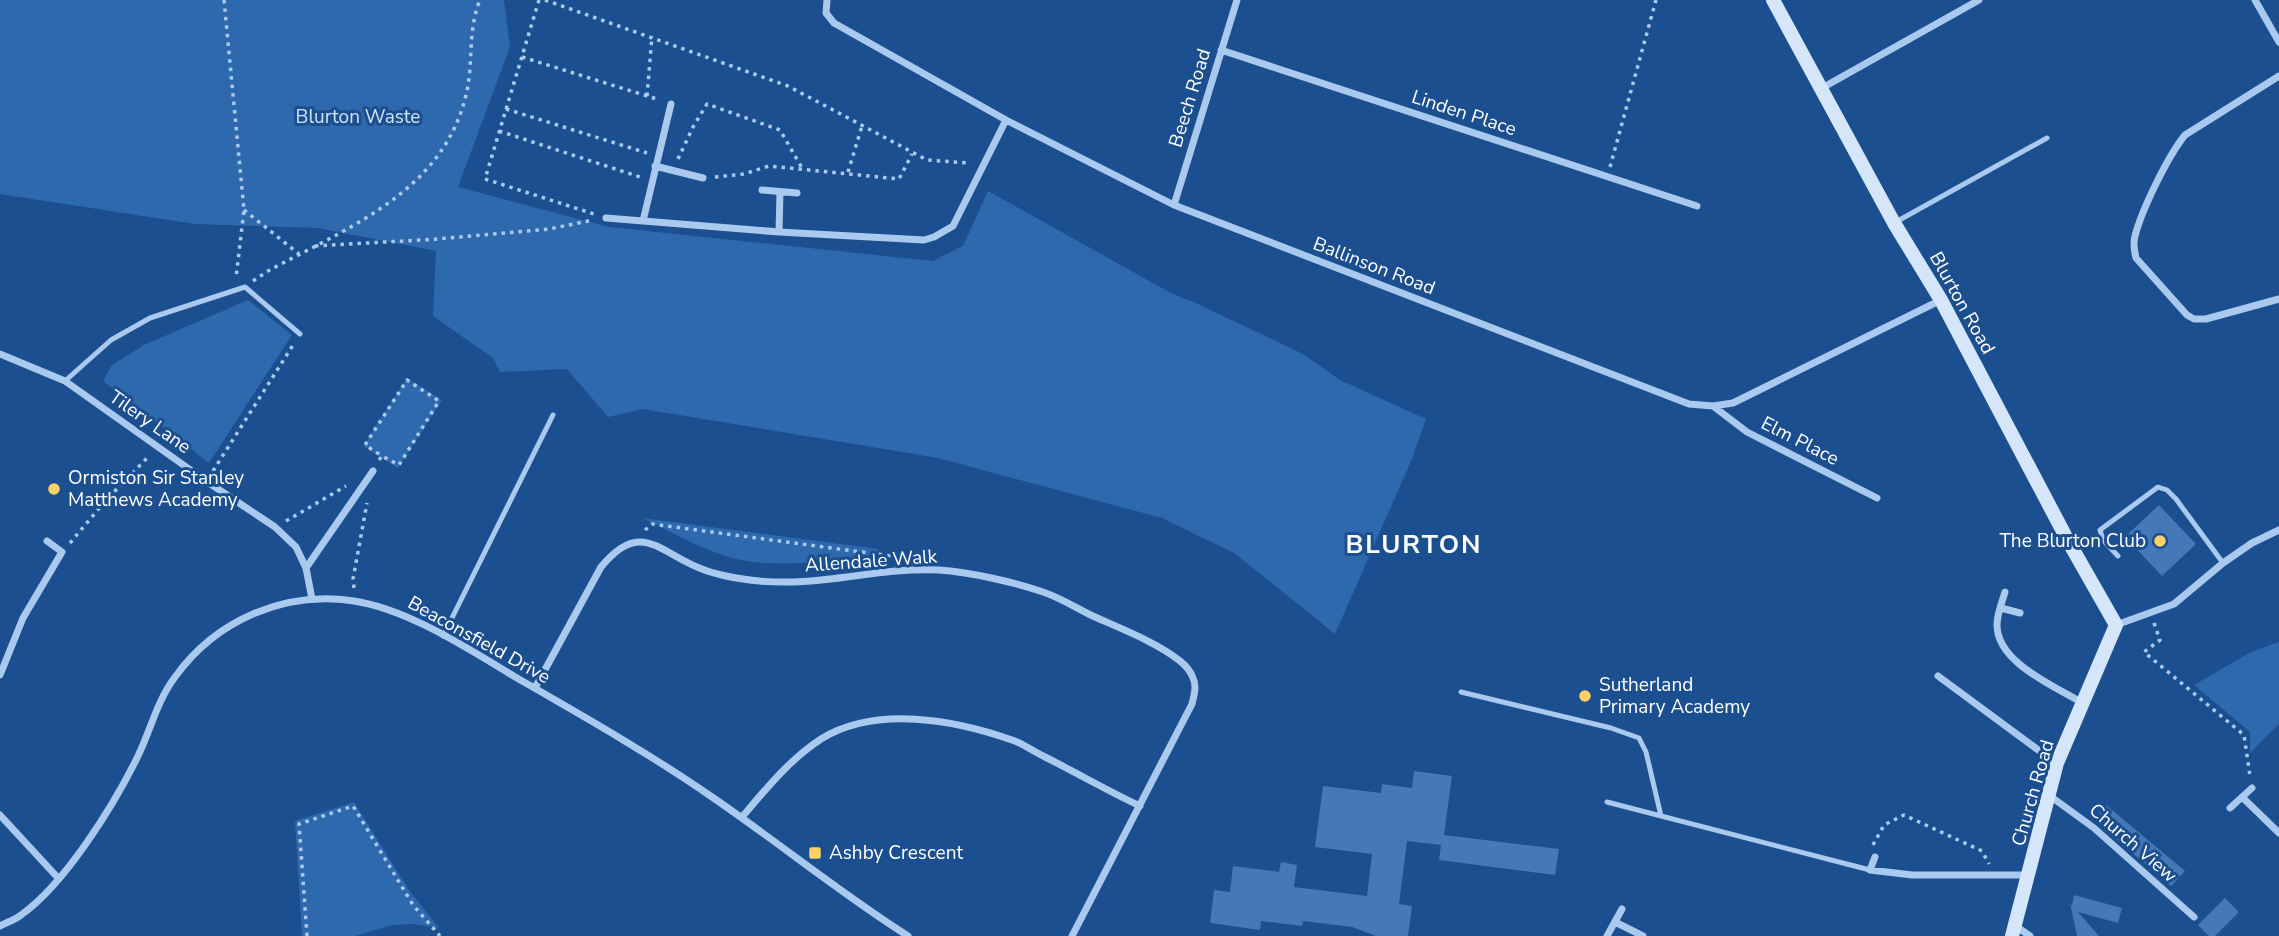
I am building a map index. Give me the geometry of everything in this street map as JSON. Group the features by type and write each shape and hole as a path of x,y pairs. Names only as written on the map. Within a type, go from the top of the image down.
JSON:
{"street":[{"name":"Ballinson Road","path":"827,0 826,13 834,23 1006,120 1174,205 1689,404 1733,403 1941,300"},
{"name":"Beech Road","path":"1174,205 1237,0"},
{"name":"Blurton Road","path":"1773,0 1894,223 1941,300 2067,540 2116,625"},
{"path":"1822,88 1979,0"},
{"path":"2255,0 2279,41"},
{"name":"Linden Place","path":"1220,50 1697,206"},
{"path":"2279,76 2185,135 2174,148 2135,235 2134,248 2136,258 2186,315 2194,319 2206,319 2279,299"},
{"path":"643,222 671,104"},
{"path":"606,218 924,240 953,226 1006,120"},
{"path":"655,166 703,178"},
{"path":"762,190 797,193"},
{"path":"779,232 780,192"},
{"name":"Tilery Lane","path":"0,354 65,381 275,527 296,547 306,568 312,599"},
{"name":"Elm Place","path":"1713,405 1746,432 1877,498"},
{"path":"306,568 373,471"},
{"path":"2116,625 2174,604 2223,563 2252,543 2279,530"},
{"path":"0,675 23,618 62,552 47,541"},
{"name":"Allendale Walk","path":"631,544 649,542 701,569 759,581 796,583 906,570 963,573 1044,592 1179,660 1194,678 1192,704 1072,936"},
{"path":"535,688 601,567 613,552 631,544"},
{"path":"2005,592 1997,624 2000,642 2010,656 2026,669 2084,704"},
{"name":"Beaconsfield Drive","path":"0,926 21,916 59,879 113,803 139,754 161,699 187,663 214,637 242,618 279,604 312,599 357,601 389,609 535,688 710,794 908,936"},
{"path":"2001,608 2020,613"},
{"name":"Church Road","path":"2013,930 2057,763 2116,625"},
{"path":"1938,676 2057,763"},
{"path":"742,817 787,765 822,738 846,728 876,721 907,719 949,723 1014,741 1140,806"},
{"path":"2230,808 2252,788"},
{"name":"Church View","path":"2050,796 2094,828 2194,917"},
{"path":"2242,797 2279,833"},
{"path":"0,815 59,879"},
{"path":"1875,857 1870,870 1912,875 2029,875"},
{"path":"1607,936 1622,909"},
{"path":"1615,922 1643,936"},
{"path":"2013,930 2030,936"}],"lane":[{"path":"1894,223 2047,138"},
{"path":"65,381 111,340 149,318 245,287 300,334"},
{"path":"443,636 553,415"},
{"path":"2118,556 2103,540 2100,530 2158,487 2167,490 2176,499 2223,563"},
{"path":"1461,692 1611,727 1639,738 1646,752 1661,816"},
{"path":"1608,802 1870,870"}],"path":[{"path":"224,0 244,210 234,290"},
{"path":"245,287 268,271 367,218 404,193 430,167 449,140 459,119 467,92 470,40 480,0"},
{"path":"539,0 485,179 606,218"},
{"path":"545,0 788,86 927,160 985,165"},
{"path":"1607,177 1656,0"},
{"path":"647,96 652,36"},
{"path":"522,57 671,104"},
{"path":"672,170 707,104 780,130 802,168"},
{"path":"506,109 658,156"},
{"path":"848,172 862,126"},
{"path":"499,131 652,181"},
{"path":"703,178 744,174 769,166 900,179 912,154"},
{"path":"244,210 299,254"},
{"path":"313,246 549,229 606,218"},
{"path":"206,481 300,334"},
{"path":"407,380 439,401 399,465 382,456 365,445 407,380"},
{"path":"62,552 107,499 159,446"},
{"path":"373,471 382,456"},
{"path":"631,544 652,524 893,555 904,559"},
{"path":"2150,614 2160,640 2144,652 2244,735 2252,788"},
{"path":"307,936 299,824 353,806 413,905 440,936"},
{"path":"1875,857 1871,849 1884,825 1904,815 1982,851 1995,876"}],"green space":[{"name":"Blurton Waste","path":"0,0 504,0 510,47 458,187 609,227 933,261 963,246 988,191 1171,293 1303,354 1340,380 1426,419 1412,459 1335,634 1234,553 1162,518 938,458 643,409 608,417 567,369 500,372 493,358 433,316 436,251 318,228 195,224 0,194"},
{"path":"248,300 292,335 209,463 103,381 112,365 144,345"},
{"path":"407,378 442,400 398,468 363,446"},
{"path":"642,518 878,549 876,559 798,563 752,562 709,550"},
{"path":"2279,642 2279,724 2250,753 2250,732 2194,685 2251,652"},
{"path":"354,802 409,890 439,928 413,924 393,925 355,936 302,936 295,821"}],"building":[{"name":"The Blurton Club","path":"2159,505 2196,544 2162,576 2125,537"},
{"path":"1414,771 1452,776 1444,835 1559,849 1555,875 1439,860 1441,845 1407,841 1399,904 1412,906 1408,936 1376,936 1352,927 1303,921 1302,926 1261,921 1260,930 1210,923 1214,890 1230,892 1233,866 1279,872 1281,862 1297,865 1294,887 1367,896 1372,854 1315,847 1323,786 1381,793 1382,784 1412,788"},
{"path":"2106,805 2185,871 2171,886 2094,820"},
{"path":"2074,895 2122,908 2118,923 2078,912 2099,936 2077,936 2070,903 2072,906"},
{"path":"2225,898 2239,912 2215,936 2209,936 2198,925"}],"place":[{"name":"Ormiston Sir Stanley Matthews Academy","path":"54,489"},
{"name":"The Blurton Club","path":"2160,541"},
{"name":"Sutherland Primary Academy","path":"1585,696"},
{"name":"Ashby Crescent","path":"815,853"}],"district":[{"name":"BLURTON","path":"1414,544"}]}
